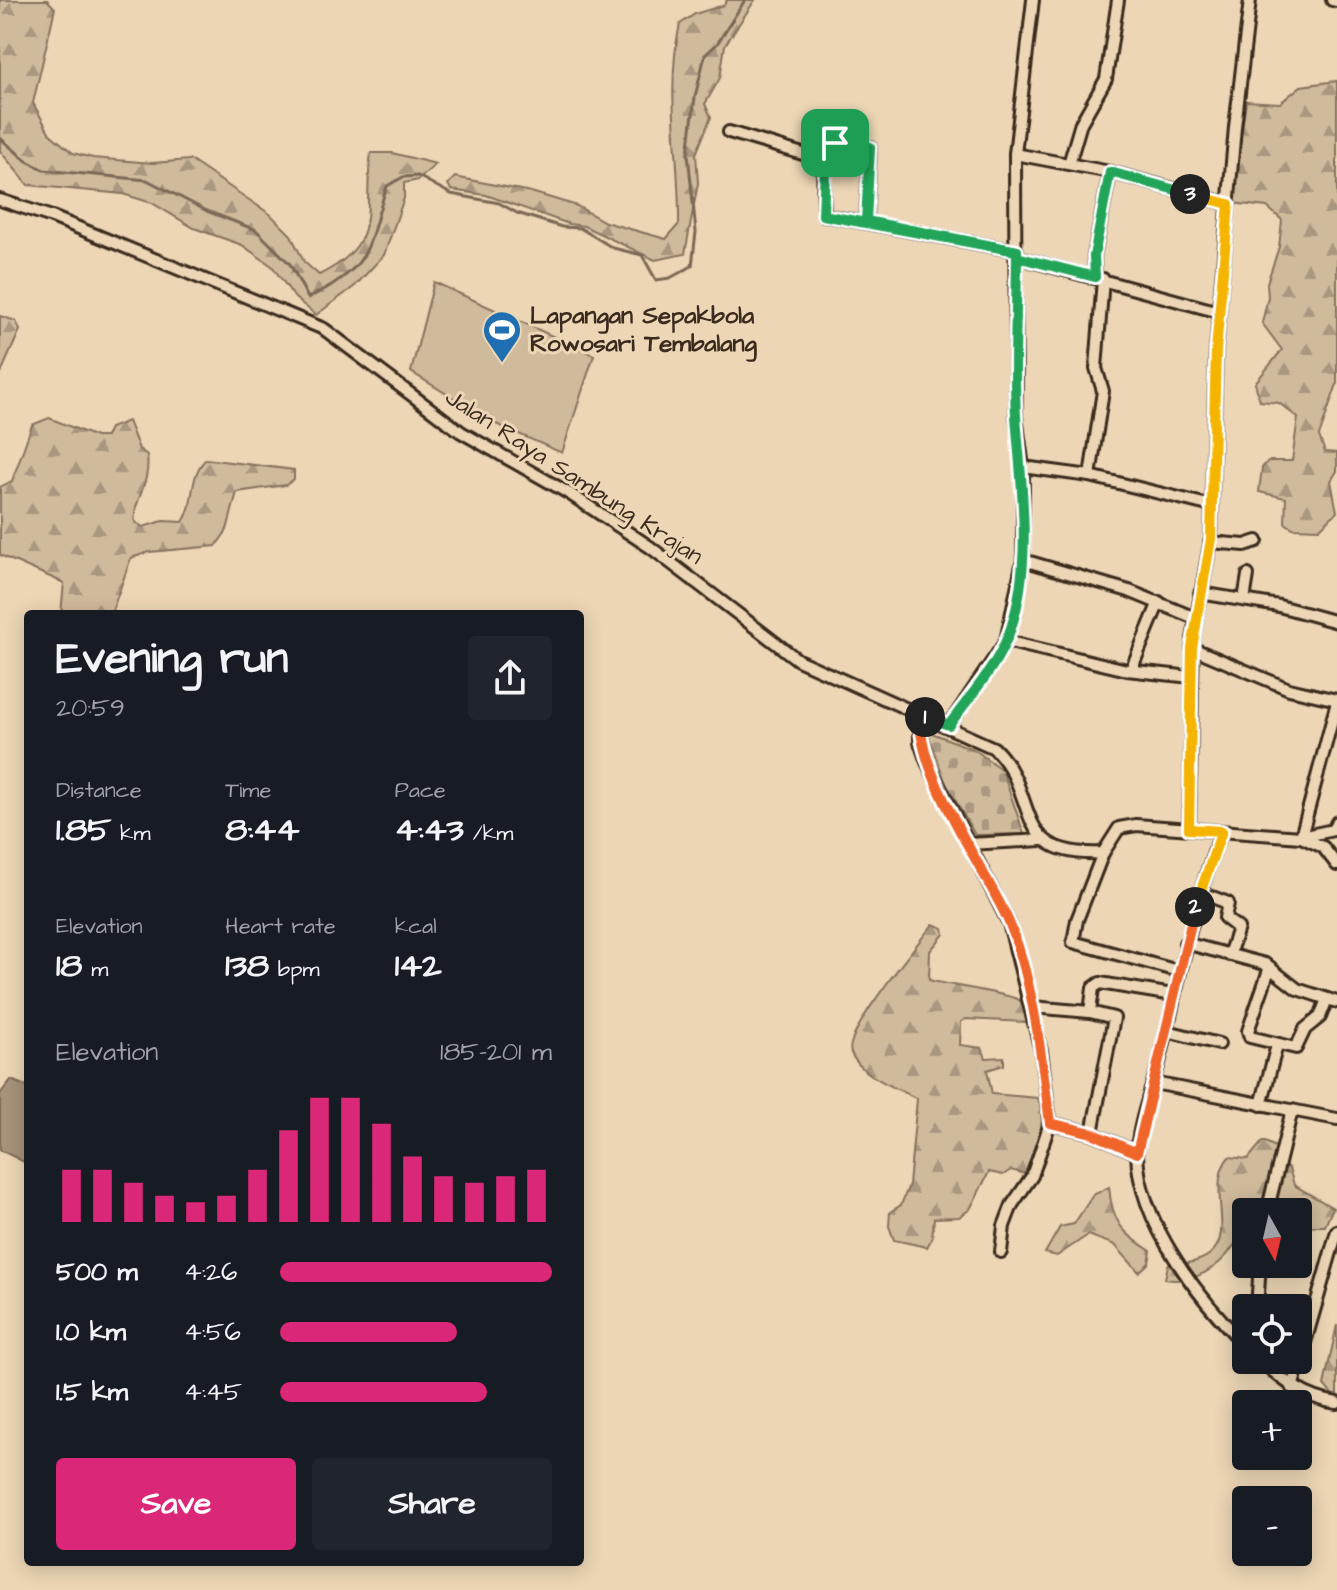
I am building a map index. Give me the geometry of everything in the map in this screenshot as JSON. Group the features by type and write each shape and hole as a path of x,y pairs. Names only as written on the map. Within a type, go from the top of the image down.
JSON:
{"street":[{"path":"946,724 1006,641 1023,560 1023,467 1016,416 1015,154 1033,0"},
{"path":"1069,164 1081,123 1106,79 1118,0"},
{"path":"1189,829 1192,648 1210,542 1219,312 1250,0"},
{"path":"729,132 823,160"},
{"path":"866,221 870,147 829,144 823,160 823,215 866,221 1017,254 1219,312"},
{"path":"1015,154 1110,172 1229,204"},
{"path":"1090,476 1103,391 1096,368 1099,278 1094,256 1110,172"},
{"name":"Jalan Raya Sambung Krajan","path":"0,200 52,217 324,329 461,432 570,494 650,547 798,660 977,738 1001,755 1042,840"},
{"path":"1023,467 1090,476 1212,506"},
{"path":"1210,542 1245,545 1257,541"},
{"path":"1023,560 1159,602 1195,618"},
{"path":"1244,600 1248,575"},
{"path":"1200,593 1337,622"},
{"path":"1131,670 1159,602"},
{"path":"1006,641 1131,670 1191,677"},
{"path":"1192,648 1289,689 1337,701 1301,837"},
{"path":"920,715 922,749 1009,923 1032,1007 1050,1123 1032,1176 1012,1205 1004,1226 1001,1252"},
{"path":"1178,971 1073,942 1077,920 1103,853 1119,828 1128,825 1301,837 1333,830 1337,822"},
{"path":"1222,831 1199,892 1185,943 1137,1153 1145,1190 1169,1255 1232,1329"},
{"path":"1301,837 1323,847 1337,865"},
{"path":"969,844 1042,840 1068,851 1103,853"},
{"path":"1199,892 1228,903 1225,918 1238,928 1229,955"},
{"path":"1185,943 1270,967 1297,989 1332,1001 1320,1017 1305,1029 1297,1047 1277,1045 1247,1033 1270,967"},
{"path":"1090,1012 1093,988 1097,983 1173,995"},
{"path":"1032,1007 1090,1012 1114,1018 1092,1133"},
{"path":"1167,1031 1219,1044"},
{"path":"1261,1105 1277,1045"},
{"path":"1154,1083 1337,1119"},
{"path":"1270,1198 1292,1110"},
{"path":"1050,1123 1092,1133 1137,1153"},
{"path":"1292,1388 1337,1231"},
{"path":"1276,1374 1292,1388 1316,1400 1337,1403"}],"green space":[{"path":"0,0 47,0 55,8 33,103 50,134 73,153 93,158 152,163 190,160 270,214 291,235 304,262 319,275 340,263 362,238 368,209 371,153 392,153 436,164 418,180 404,183 404,198 384,255 355,286 316,315 295,298 272,266 242,245 194,228 152,203 123,194 28,185 0,151"},
{"path":"727,0 755,0 725,45 720,78 705,104 711,117 696,154 698,183 685,254 655,260 584,226 569,224 486,195 451,190 448,184 455,177 531,192 577,206 605,222 666,239 679,224 673,99 680,24 695,14 724,5"},
{"path":"1337,81 1337,384 1319,436 1325,452 1337,453 1337,471 1331,481 1337,512 1319,529 1293,528 1285,523 1286,498 1259,492 1262,468 1268,461 1292,461 1298,418 1279,403 1260,401 1255,383 1282,350 1262,323 1268,297 1267,283 1279,247 1282,220 1267,207 1232,203 1246,101 1280,103 1301,86"},
{"name":"Lapangan Sepakbola Rowosari Tembalang","path":"434,282 594,355 562,453 496,424 411,372"},
{"path":"0,316 16,321 20,330 0,375"},
{"path":"49,418 96,437 106,437 110,428 128,421 139,449 147,455 148,466 135,515 135,522 143,527 163,521 183,522 190,507 194,481 206,459 294,470 294,479 286,485 237,492 227,530 216,546 149,552 131,558 112,610 61,610 64,583 0,555 0,487 12,481 32,425"},
{"path":"927,731 975,750 1002,770 1024,834 975,835 946,784"},
{"path":"933,924 943,928 944,934 930,951 929,980 1014,998 1024,1006 1029,1018 1026,1022 965,1019 961,1022 960,1045 982,1048 986,1058 1004,1057 1004,1065 987,1070 992,1094 1038,1098 1042,1117 1040,1137 1029,1175 1011,1170 1003,1175 989,1172 970,1209 959,1217 934,1218 932,1238 927,1247 894,1240 889,1226 890,1212 901,1205 909,1185 917,1099 871,1075 851,1053 851,1043 869,1009"},
{"path":"1263,1141 1276,1147 1273,1160 1289,1168 1294,1185 1333,1208 1325,1226 1312,1226 1312,1198 1232,1198 1232,1248 1229,1253 1214,1267 1196,1276 1165,1279 1168,1265 1196,1261 1212,1252 1220,1239 1221,1172 1229,1157 1248,1159"},
{"path":"1109,1187 1116,1218 1126,1232 1151,1251 1149,1263 1139,1272 1115,1245 1088,1235 1057,1256 1045,1253 1060,1227 1074,1224 1093,1195"},
{"path":"1337,1325 1337,1396 1334,1397 1324,1385"}],"shaded area":[{"path":"11,1080 24,1085 24,1162 0,1150 0,1094"}],"waterway":[{"path":"0,138 27,161 44,170 147,180 207,211 256,230 290,264 308,298 346,275 365,253 387,186 403,177 418,176 451,194 499,203 517,213 562,227 580,228 613,248 642,255 656,280 670,278 692,266 696,232 688,154 695,97 705,55 717,44 745,0"}],"place":[{"name":"Lapangan Sepakbola Rowosari Tembalang","path":"502,364"}],"route":[{"path":"835,143 826,147 823,160 823,215 1017,251 1017,257 1095,277 1094,256 1110,172 1229,204 1216,350 1211,539 1192,648 1189,829 1222,831 1203,879 1180,959 1167,1031 1137,1153 1092,1133 1050,1123 1032,1007 1009,923 927,762 920,742 920,715 949,725 1006,641 1015,608 1023,560 1023,467 1016,416 1017,251 866,221 870,147 835,143"}]}
